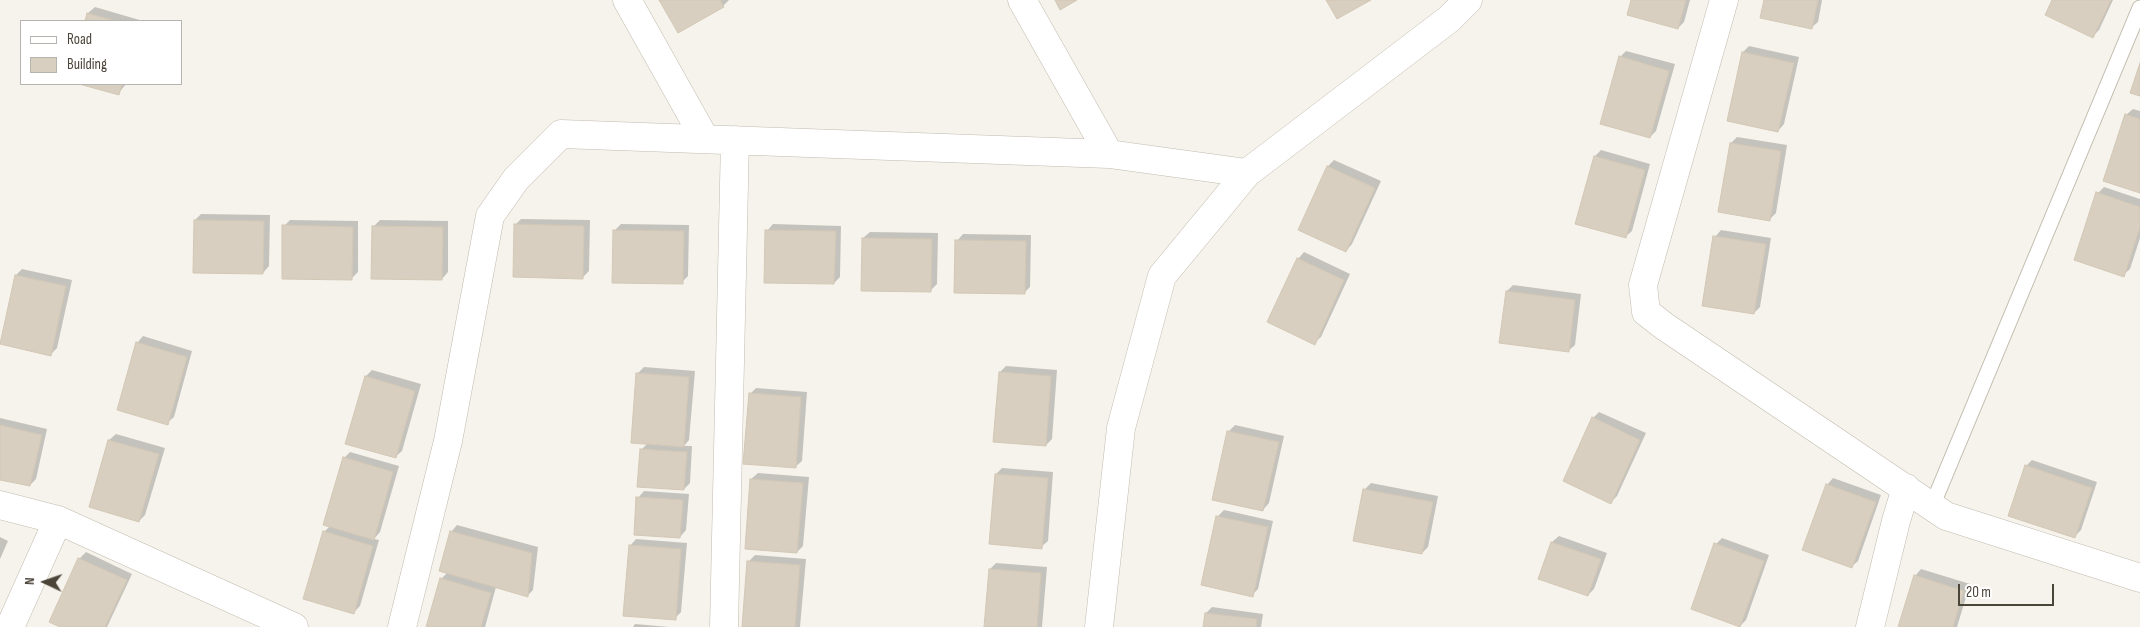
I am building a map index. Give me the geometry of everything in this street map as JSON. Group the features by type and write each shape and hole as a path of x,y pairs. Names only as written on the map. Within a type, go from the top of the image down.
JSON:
{"street":[{"path":"627,0 705,139"},
{"path":"1022,0 1109,154"},
{"path":"1099,627 1121,428 1162,276 1247,173 1443,9 1468,0"},
{"path":"1724,0 1643,285 1646,312 1946,516 2140,578"},
{"path":"402,627 448,441 490,216 516,179 561,134 1109,154 1247,173"},
{"path":"724,627 735,140"},
{"path":"1870,627 1906,488"},
{"path":"0,505 58,520 294,627"},
{"path":"10,627 58,520"}],"lane":[{"path":"1932,506 2140,8"}],"building":[{"path":"659,0 720,0 724,7 678,33"},
{"path":"1055,0 1077,0 1060,10"},
{"path":"1326,0 1371,0 1337,19"},
{"path":"1631,0 1686,0 1678,29 1627,15"},
{"path":"1764,0 1818,0 1812,29 1760,18"},
{"path":"2052,0 2111,0 2093,38 2045,15"},
{"path":"87,13 112,20 85,20"},
{"path":"1742,52 1794,63 1778,132 1727,121"},
{"path":"1619,56 1669,71 1650,138 1600,124"},
{"path":"2140,63 2140,96 2130,93"},
{"path":"83,85 122,85 119,95"},
{"path":"2125,114 2140,119 2140,193 2103,181"},
{"path":"1730,143 1781,151 1770,221 1718,212"},
{"path":"1594,156 1645,170 1626,238 1575,224"},
{"path":"1327,166 1375,188 1346,252 1298,230"},
{"path":"2096,192 2140,207 2140,227 2124,277 2074,260"},
{"path":"194,220 264,221 263,274 193,273"},
{"path":"514,224 584,226 583,279 513,277"},
{"path":"282,225 353,227 352,280 282,279"},
{"path":"372,226 443,227 442,280 371,279"},
{"path":"613,230 684,231 683,284 612,283"},
{"path":"765,230 836,231 834,284 764,283"},
{"path":"1713,236 1766,244 1754,314 1702,306"},
{"path":"862,238 932,239 931,292 861,291"},
{"path":"955,240 1026,241 1025,294 954,293"},
{"path":"1297,258 1344,280 1315,345 1267,322"},
{"path":"15,275 66,286 51,356 0,344"},
{"path":"1506,291 1575,300 1569,352 1499,343"},
{"path":"136,342 187,357 168,425 117,410"},
{"path":"999,372 1051,376 1046,446 993,442"},
{"path":"636,373 689,377 684,447 631,443"},
{"path":"365,376 415,391 396,458 345,444"},
{"path":"749,393 801,397 796,468 743,464"},
{"path":"1592,417 1640,440 1611,504 1563,481"},
{"path":"0,425 42,435 30,486 0,480"},
{"path":"1227,431 1279,442 1263,511 1212,500"},
{"path":"108,440 159,454 139,522 89,507"},
{"path":"640,449 687,452 684,490 637,487"},
{"path":"343,457 393,472 374,540 323,525"},
{"path":"2025,465 2092,488 2075,538 2008,516"},
{"path":"995,474 1048,478 1042,549 989,544"},
{"path":"750,479 803,483 797,553 745,549"},
{"path":"1826,484 1876,502 1852,568 1802,550"},
{"path":"1363,489 1433,502 1422,554 1353,541"},
{"path":"636,497 683,500 680,538 634,535"},
{"path":"1216,516 1268,527 1253,597 1201,585"},
{"path":"323,531 373,546 354,614 303,599"},
{"path":"450,531 532,553 528,597 439,571"},
{"path":"1551,542 1601,559 1588,596 1538,579"},
{"path":"1714,543 1764,561 1740,627 1691,609"},
{"path":"629,545 681,549 676,620 623,616"},
{"path":"78,558 127,580 105,627 60,627 49,622"},
{"path":"747,561 800,565 795,627 742,627"},
{"path":"989,569 1041,573 1037,627 984,627"},
{"path":"1914,575 1964,591 1953,627 1898,627"},
{"path":"440,578 491,593 481,627 426,627"},
{"path":"1205,613 1257,619 1256,627 1203,627"}]}
